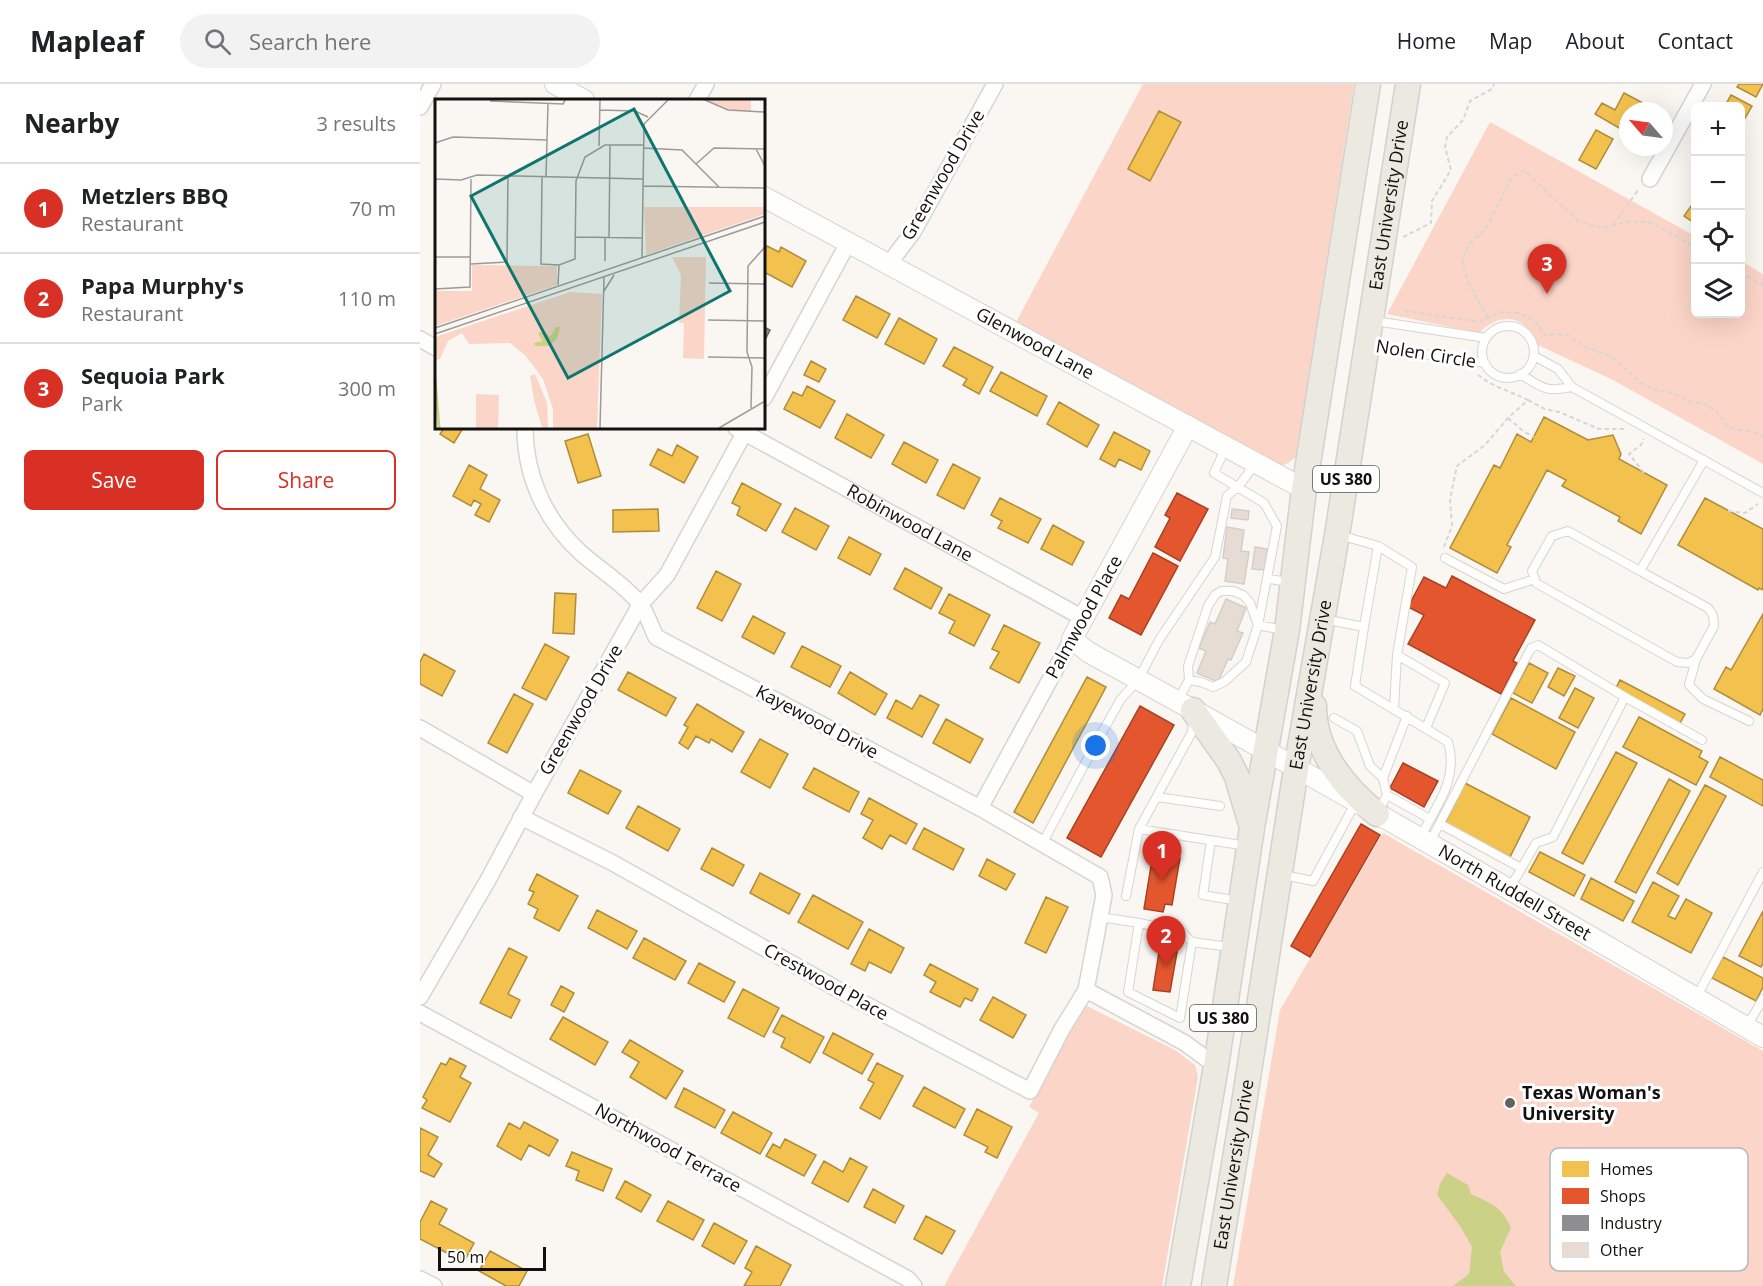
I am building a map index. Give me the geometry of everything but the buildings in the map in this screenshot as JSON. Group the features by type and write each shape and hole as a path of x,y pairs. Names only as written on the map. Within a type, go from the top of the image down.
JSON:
{"main road":[{"name":"East University Drive","path":"1178,1286 1287,630 1292,583 1285,544 1304,489 1368,84"},
{"name":"East University Drive","path":"1214,1286 1408,84"},
{"path":"1314,672 1316,729 1323,748 1347,786 1382,805"},
{"path":"1185,706 1228,761 1237,777 1251,837"}],"street":[{"path":"555,84 582,99"},
{"path":"698,99 706,84"},
{"name":"Greenwood Drive","path":"888,265 914,232 995,84"},
{"path":"1650,179 1703,84"},
{"name":"Glenwood Lane","path":"765,198 1304,489"},
{"path":"765,396 848,243"},
{"path":"420,339 435,347"},
{"name":"Palmwood Place","path":"980,808 1188,426"},
{"name":"Kayewood Drive","path":"525,429 530,471 545,509 560,531 581,553 640,604 656,637 980,808 1100,877 1104,895 1086,990"},
{"name":"Greenwood Drive","path":"420,997 488,880 640,604 667,575 743,429"},
{"name":"Robinwood Lane","path":"743,429 1083,618"},
{"path":"1072,639 1088,652 1266,750"},
{"path":"420,728 534,794"},
{"name":"North Ruddell Street","path":"1266,750 1356,802 1382,805 1425,841 1755,1032"},
{"name":"Crestwood Place","path":"521,817 613,863 846,994 1029,1091 1086,990"},
{"path":"1086,990 1185,1043 1216,1066"},
{"name":"Northwood Terrace","path":"420,1013 908,1279 914,1286"},
{"path":"420,1279 434,1286"}],"lane":[{"name":"Nolen Circle","path":"1370,320 1486,338"},
{"path":"1509,326 1518,327 1531,339 1534,356 1531,364 1520,374 1504,377 1496,375 1485,363 1482,355 1486,338 1492,331 1509,326"},
{"name":"Nolen Circle","path":"1366,345 1485,363"},
{"path":"1534,356 1558,369 1572,387 1763,494"},
{"path":"1520,374 1551,391 1572,387"},
{"path":"1188,680 1213,687 1224,681 1246,662 1258,625 1268,579 1285,544 1264,503 1214,473 1226,447"},
{"path":"1640,571 1704,460"},
{"path":"1042,844 1121,699 1138,680 1159,640 1215,557 1227,496 1239,488 1256,463"},
{"path":"1695,659 1688,663 1677,662 1536,583 1532,571 1552,536 1568,531 1708,608 1713,615 1714,626 1695,659 1689,685 1704,699 1749,721"},
{"path":"1337,535 1378,546 1412,567 1397,655 1394,708"},
{"path":"1378,546 1355,686 1449,742 1452,756 1449,784 1430,819 1425,841"},
{"path":"1445,558 1504,589 1535,579"},
{"path":"1268,579 1292,583"},
{"path":"1126,896 1139,829 1192,732 1185,706 1188,666 1215,595 1221,591 1233,591 1243,596 1250,603 1258,625"},
{"path":"1323,619 1365,627"},
{"path":"1258,625 1287,630"},
{"path":"1425,841 1440,824 1531,648 1538,645 1702,740"},
{"path":"1397,655 1445,683 1426,728"},
{"path":"1509,889 1536,843 1552,837 1625,697"},
{"path":"1407,716 1383,778 1382,805 1430,819"},
{"path":"1334,718 1357,731 1370,766 1383,778"},
{"path":"1157,797 1220,806"},
{"path":"1279,874 1313,881 1356,802"},
{"path":"1440,824 1521,868"},
{"path":"1139,829 1211,840 1251,837"},
{"path":"1211,840 1203,894 1241,901"},
{"path":"1696,998 1763,872"},
{"path":"1100,917 1182,933 1192,942 1234,948"},
{"path":"1120,1008 1128,992 1138,923"},
{"path":"1128,992 1180,1017 1192,942"},
{"path":"1755,1032 1763,999"}],"path":[{"path":"1403,237 1431,223 1431,201 1451,170 1445,147 1447,137 1462,120 1470,101 1492,89 1494,84"},
{"path":"1488,318 1467,280 1462,261 1468,245 1486,229 1510,180 1524,170 1578,221 1602,228 1631,221 1652,223 1691,245"},
{"path":"1613,225 1634,193 1650,179"},
{"path":"1745,275 1763,285"},
{"path":"1405,310 1480,322 1501,312 1519,313 1535,321 1545,335 1569,336 1583,346 1611,356 1641,384 1651,389 1673,393 1688,401 1705,404 1716,411 1727,425 1734,429 1754,432 1763,437"},
{"path":"1507,389 1545,409 1559,412 1599,429 1627,429"},
{"path":"1445,558 1443,548 1452,526 1450,499 1457,466 1485,446 1508,418 1528,400"},
{"path":"1508,418 1534,437"},
{"path":"1644,473 1629,454 1641,445 1645,438"},
{"path":"1728,511 1745,513 1757,504"}],"shaded area":[{"path":"1143,84 1354,84 1296,457 1280,466 1014,326"},
{"path":"1490,122 1691,234 1691,318 1745,318 1745,263 1763,274 1763,464 1613,380 1538,345 1533,335 1520,322 1504,319 1496,321 1479,333 1387,314"},
{"name":"Texas Woman's University","path":"1383,833 1763,1051 1763,1286 1233,1286 1280,1010"},
{"path":"1085,1005 1175,1050 1195,1065 1198,1077 1162,1286 944,1286 1039,1113 1029,1107"},
{"path":"1447,1173 1468,1185 1471,1194 1495,1206 1508,1221 1511,1228 1500,1252 1504,1272 1516,1286 1453,1286 1469,1274 1472,1247 1437,1195 1440,1184"}],"place":[{"name":"Sequoia Park","path":"1547,294"},
{"name":"Metzlers BBQ","path":"1162,881"},
{"name":"Papa Murphy's","path":"1166,966"},
{"name":"Texas Woman's University","path":"1510,1103"}]}
